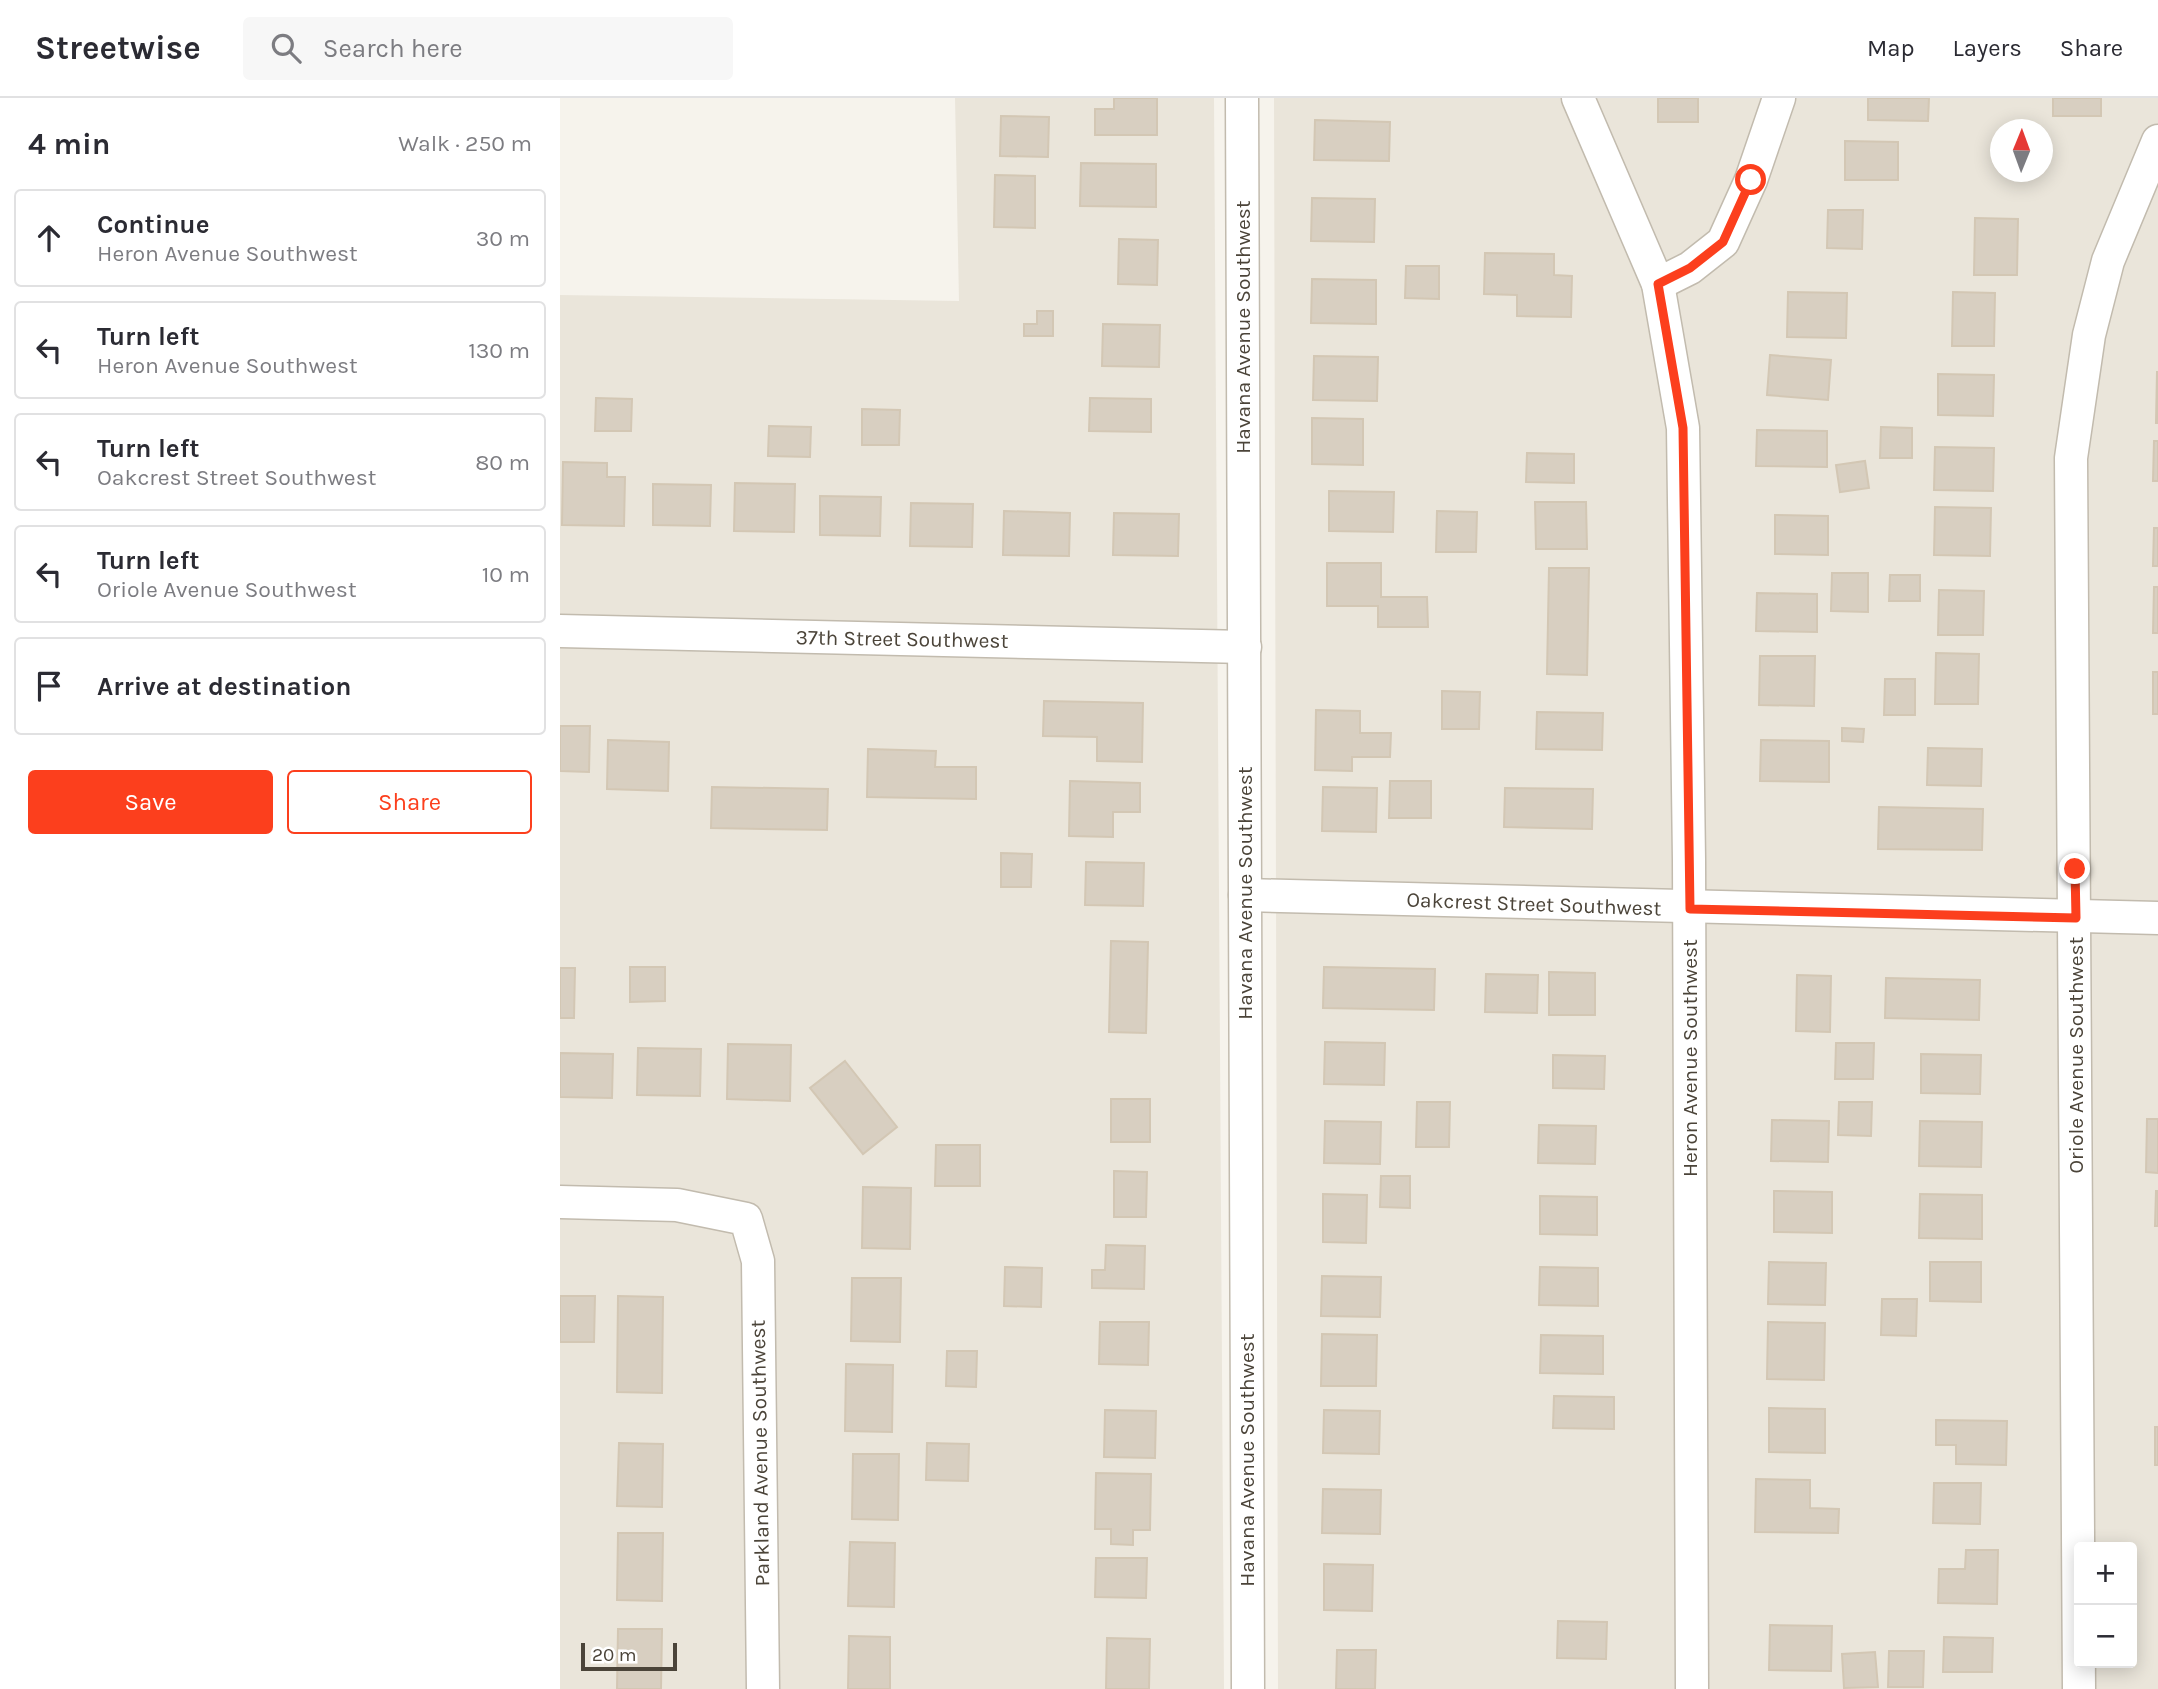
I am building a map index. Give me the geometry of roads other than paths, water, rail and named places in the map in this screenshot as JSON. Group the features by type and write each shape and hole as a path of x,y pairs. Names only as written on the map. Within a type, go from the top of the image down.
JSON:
{"street":[{"name":"Havana Avenue Southwest","path":"1242,98 1248,1689"},
{"name":"Heron Avenue Southwest","path":"1578,98 1658,284 1683,428 1690,909 1692,1689"},
{"path":"1658,284 1690,268 1723,242 1751,180 1779,98"},
{"name":"Oriole Avenue Southwest","path":"2079,1689 2071,458 2089,335 2108,261 2158,141"},
{"name":"37th Street Southwest","path":"560,631 1245,646"},
{"name":"Oakcrest Street Southwest","path":"1245,895 1690,909 2158,918"},
{"name":"Parkland Avenue Southwest","path":"560,1202 677,1205 746,1219 758,1261 763,1689"}]}
